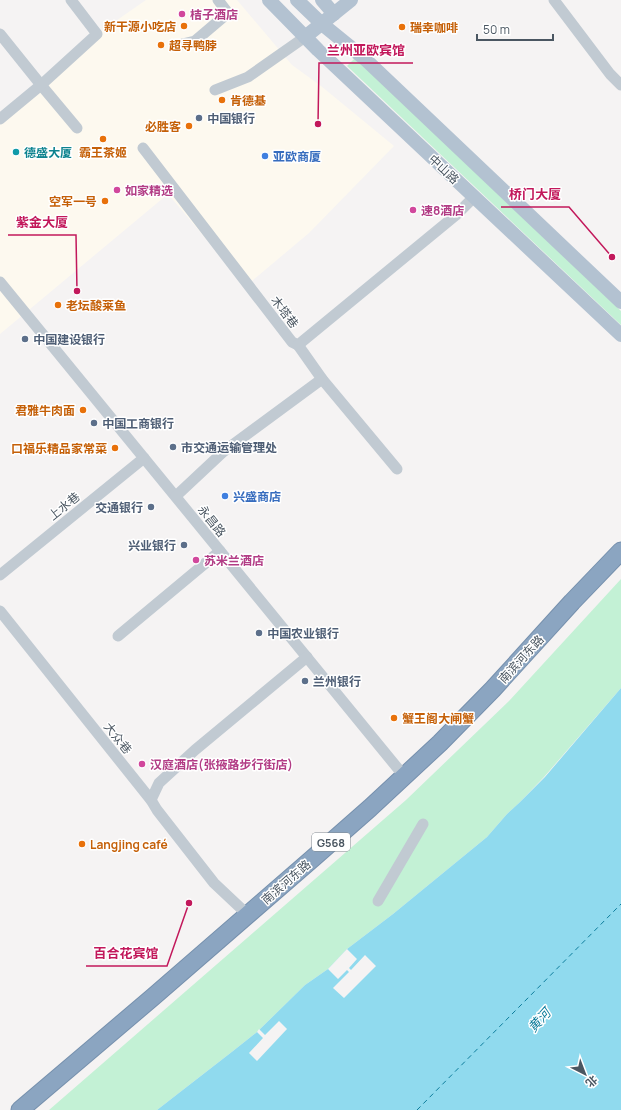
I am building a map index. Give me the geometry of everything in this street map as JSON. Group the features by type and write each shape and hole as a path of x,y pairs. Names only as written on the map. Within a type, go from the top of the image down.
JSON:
{"highway":[{"name":"南滨河东路","path":"20,1110 248,915 370,808 440,743 493,689 572,602 621,551"},
{"name":"南滨河东路","path":"32,1110 255,921 428,767 501,693 621,564"}],"main road":[{"name":"中山路","path":"269,0 305,38 621,335"},
{"path":"322,0 334,14"},
{"path":"305,38 351,0"},
{"name":"中山路","path":"300,2 322,24 370,64 621,302"},
{"path":"300,2 305,38"}],"street":[{"path":"0,119 41,85 97,34 70,0"},
{"path":"178,45 195,41 228,13 218,0"},
{"path":"554,0 610,74 621,85"},
{"path":"0,34 77,128"},
{"path":"215,90 248,77 305,38"},
{"name":"木塔巷","path":"143,148 292,342 298,345 456,215 474,197"},
{"name":"永昌路","path":"0,282 404,776"},
{"path":"298,345 322,379 397,469"},
{"path":"176,496 223,452 322,379"},
{"name":"上水巷","path":"0,575 144,458"},
{"path":"118,636 220,551"},
{"name":"大众巷","path":"0,611 151,800 157,810 214,883 248,915"},
{"path":"151,800 159,783 164,778 195,750 307,657"},
{"path":"378,901 423,824"}],"shaded area":[{"path":"146,0 237,0 292,65 321,86 394,146 309,233 246,286 168,194 0,334 0,119 97,34"}],"green space":[{"path":"355,58 621,311 621,325 347,66"},
{"path":"621,579 621,688 544,777 507,814 487,837 393,914 347,949 328,969 305,985 257,1032 157,1110 49,1110 406,800 509,701"}],"water":[{"name":"黄河","path":"621,688 621,1110 157,1110 257,1032 305,985 328,969 347,949 393,914 487,837 507,814 545,777"}],"pier":[{"path":"347,949 357,959 349,968 351,970 365,955 376,966 344,998 333,988 349,972 347,970 338,979 328,969"},
{"path":"279,1021 287,1029 257,1061 249,1053 263,1038 257,1032 259,1029 265,1035"}],"ferry route":[{"path":"417,1110 621,904"}],"place":[{"name":"桔子酒店","path":"182,14"},
{"name":"新干源小吃店","path":"184,26"},
{"name":"瑞幸咖啡","path":"402,27"},
{"name":"超寻鸭脖","path":"161,45"},
{"name":"肯德基","path":"222,100"},
{"name":"中国银行","path":"199,118"},
{"name":"兰州亚欧宾馆","path":"318,124"},
{"name":"必胜客","path":"189,126"},
{"name":"霸王茶姬","path":"103,139"},
{"name":"德盛大厦","path":"16,152"},
{"name":"亚欧商厦","path":"265,156"},
{"name":"如家精选","path":"117,190"},
{"name":"空军一号","path":"105,201"},
{"name":"速8酒店","path":"413,210"},
{"name":"桥门大厦","path":"612,257"},
{"name":"紫金大厦","path":"77,291"},
{"name":"老坛酸莱鱼","path":"58,305"},
{"name":"中国建设银行","path":"25,339"},
{"name":"君雅牛肉面","path":"83,410"},
{"name":"中国工商银行","path":"94,423"},
{"name":"市交通运输管理处","path":"173,447"},
{"name":"口福乐精品家常菜","path":"115,448"},
{"name":"兴盛商店","path":"225,496"},
{"name":"交通银行","path":"151,507"},
{"name":"兴业银行","path":"184,545"},
{"name":"苏米兰酒店","path":"196,560"},
{"name":"中国农业银行","path":"259,633"},
{"name":"兰州银行","path":"305,681"},
{"name":"蟹王阁大闸蟹","path":"394,718"},
{"name":"汉庭酒店(张掖路步行街店)","path":"142,764"},
{"name":"Langjing café","path":"82,844"},
{"name":"百合花宾馆","path":"189,903"}]}
